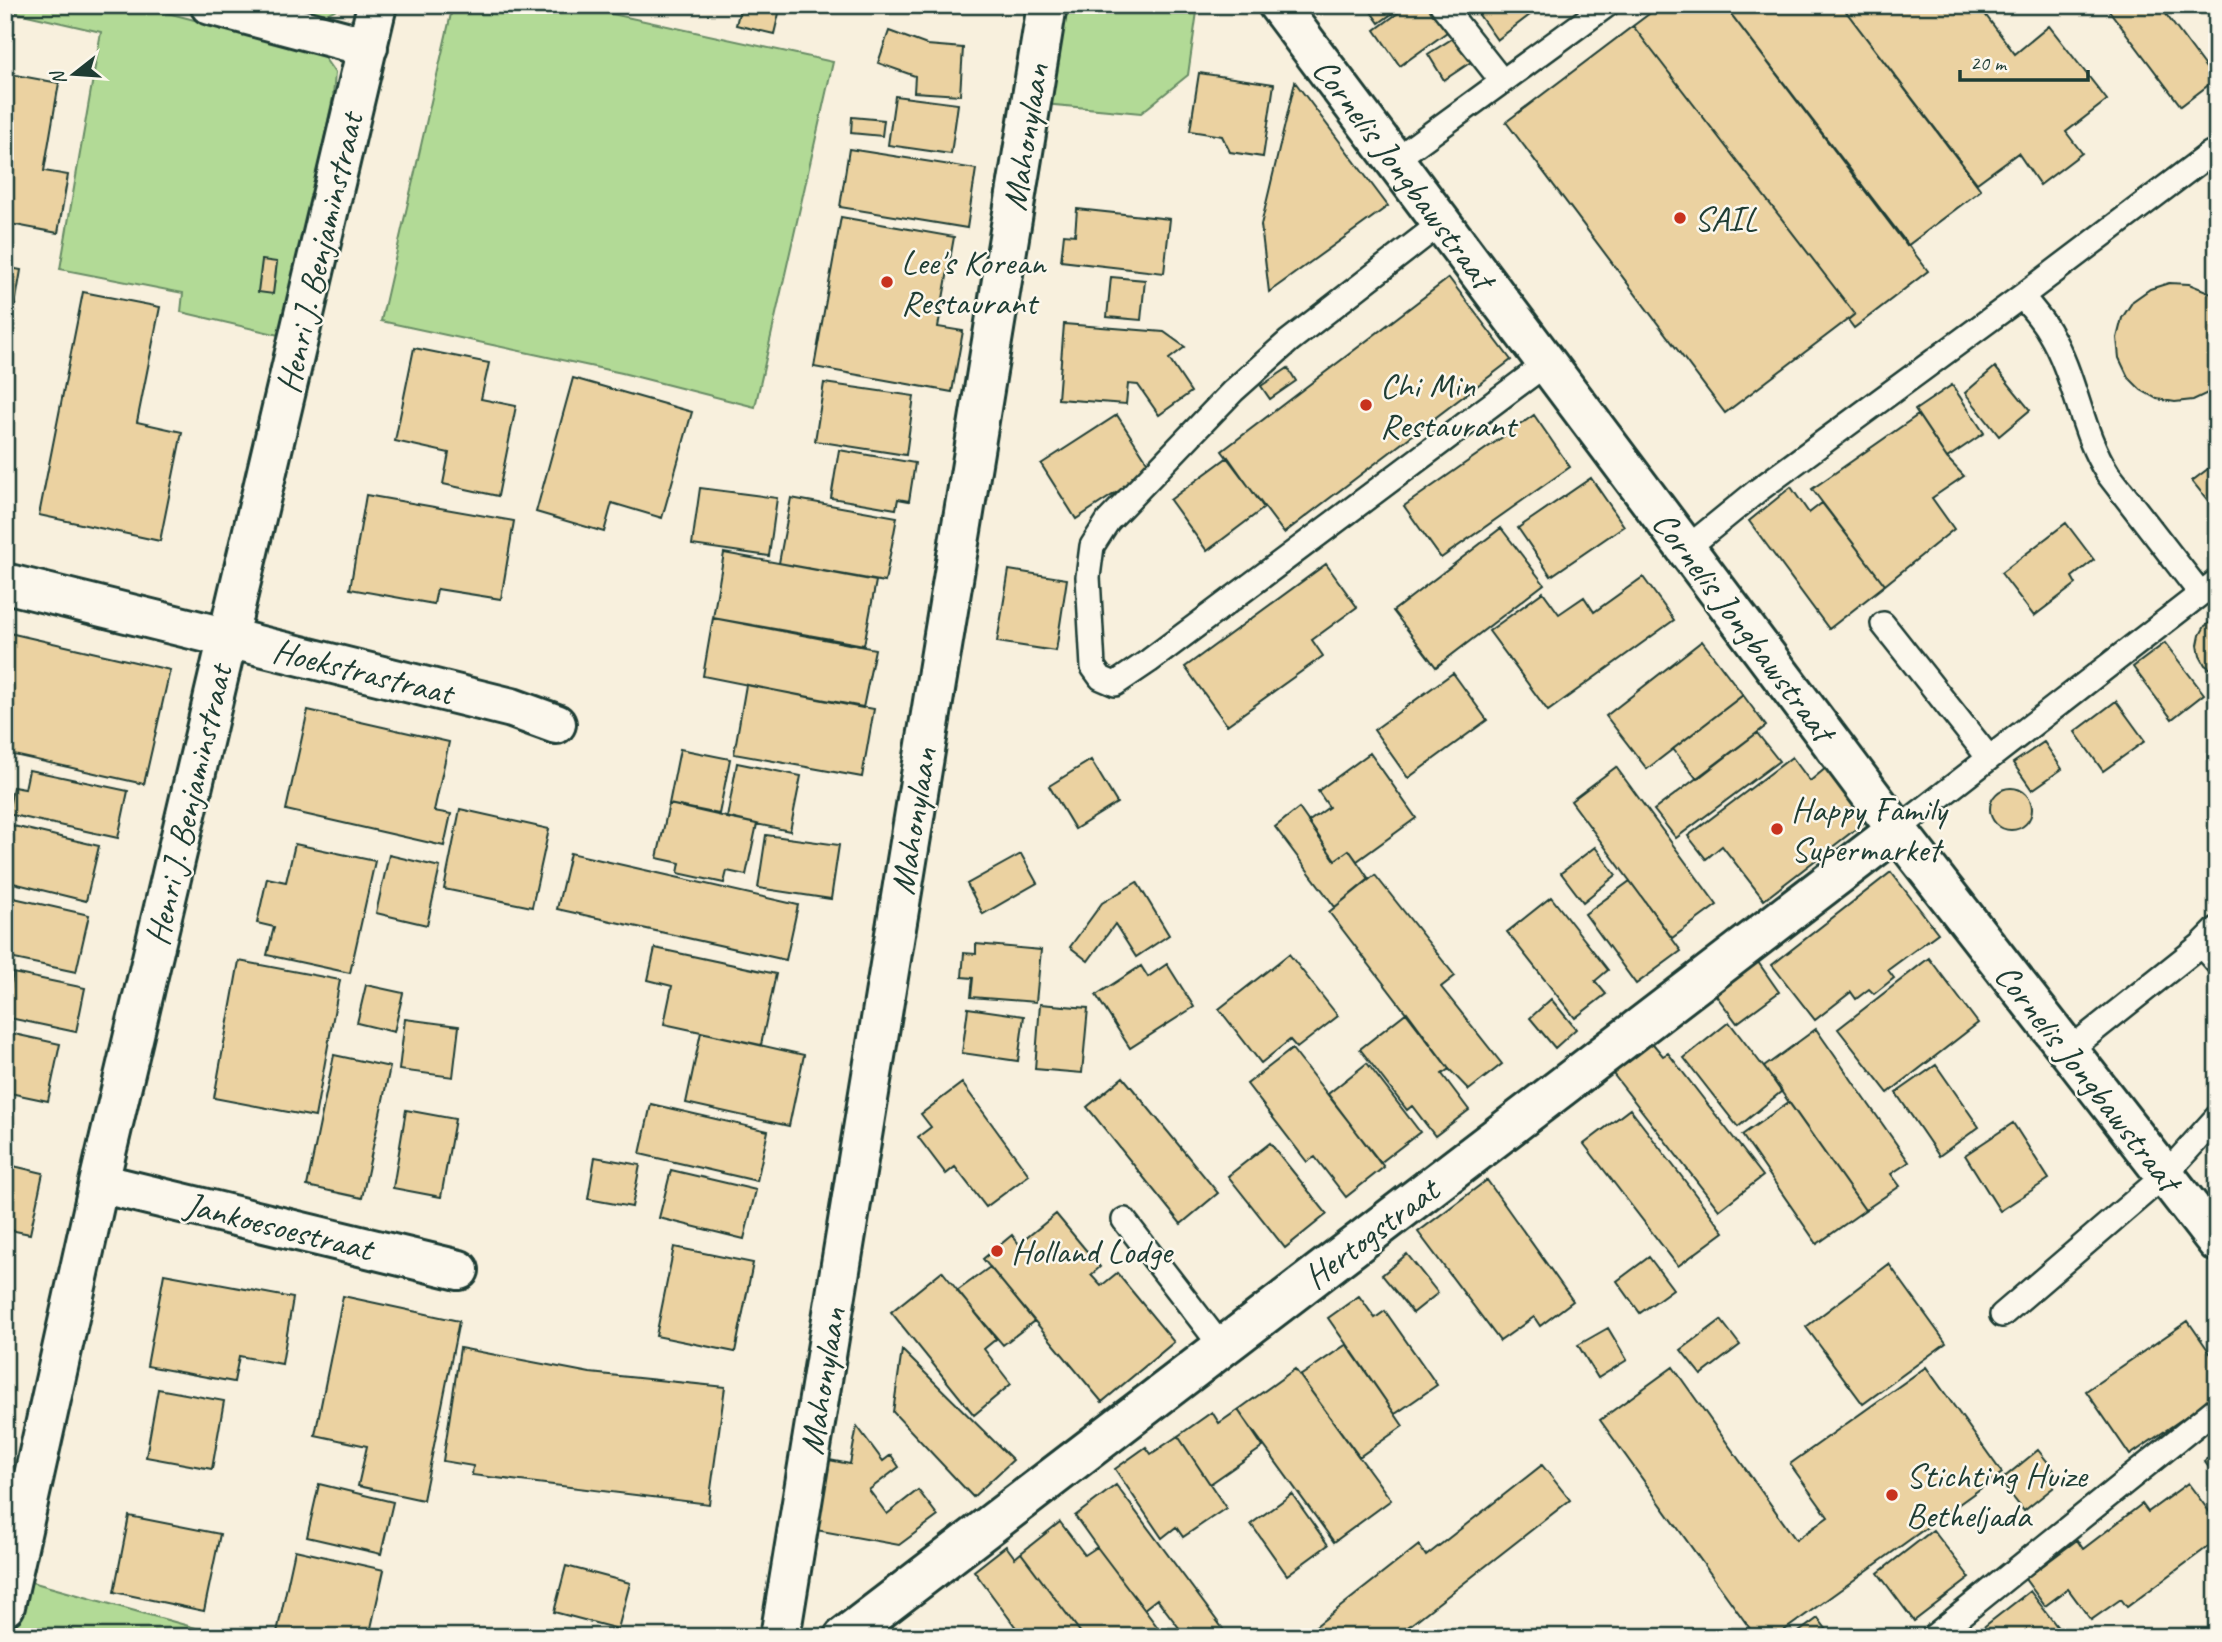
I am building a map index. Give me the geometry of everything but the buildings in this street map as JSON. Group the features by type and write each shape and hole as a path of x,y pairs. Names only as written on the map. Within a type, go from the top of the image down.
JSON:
{"street":[{"path":"210,5 368,47"},
{"name":"Henri J. Benjaminstraat","path":"5,1606 99,1183 377,5"},
{"name":"Mahonylaan","path":"780,1637 1046,5"},
{"name":"Cornelis Jongbawstraat","path":"1278,5 1897,830 2217,1242"},
{"name":"Hoekstrastraat","path":"5,583 512,708 556,724"},
{"name":"Hertogstraat","path":"844,1637 1897,830"},
{"name":"Jankoesoestraat","path":"99,1183 459,1270"}],"lane":[{"path":"1442,5 1502,81"},
{"path":"1395,160 1607,5"},
{"path":"1686,549 1757,491 2211,153 2217,152"},
{"path":"1441,223 1289,341 1233,391 1108,521 1092,546 1088,577 1093,667 1101,678 1115,684 1149,661 1546,363"},
{"path":"1897,830 2209,588 2108,474 2095,453 2058,349 2049,332 2022,296"},
{"path":"1883,624 1989,758"},
{"path":"2068,1051 2209,937 2217,963"},
{"path":"2002,1315 2165,1175 2217,1117"},
{"path":"1124,1220 1222,1348"},
{"path":"1933,1637 2217,1408"}],"green space":[{"path":"5,5 137,5 321,53 335,73 333,97 283,336 181,312 183,293 60,269 101,32 5,10"},
{"path":"286,5 344,5 325,15"},
{"path":"453,5 571,5 833,62 755,407 622,373 381,321"},
{"path":"1058,5 1198,5 1188,75 1141,113 1044,104"},
{"path":"28,1581 228,1637 13,1637"}],"place":[{"name":"SAIL","path":"1680,218"},
{"name":"Lee's Korean Restaurant","path":"887,282"},
{"name":"Chi Min Restaurant","path":"1366,405"},
{"name":"Happy Family Supermarket","path":"1777,829"},
{"name":"Holland Lodge","path":"997,1251"},
{"name":"Stichting Huize Betheljada","path":"1892,1495"}]}
